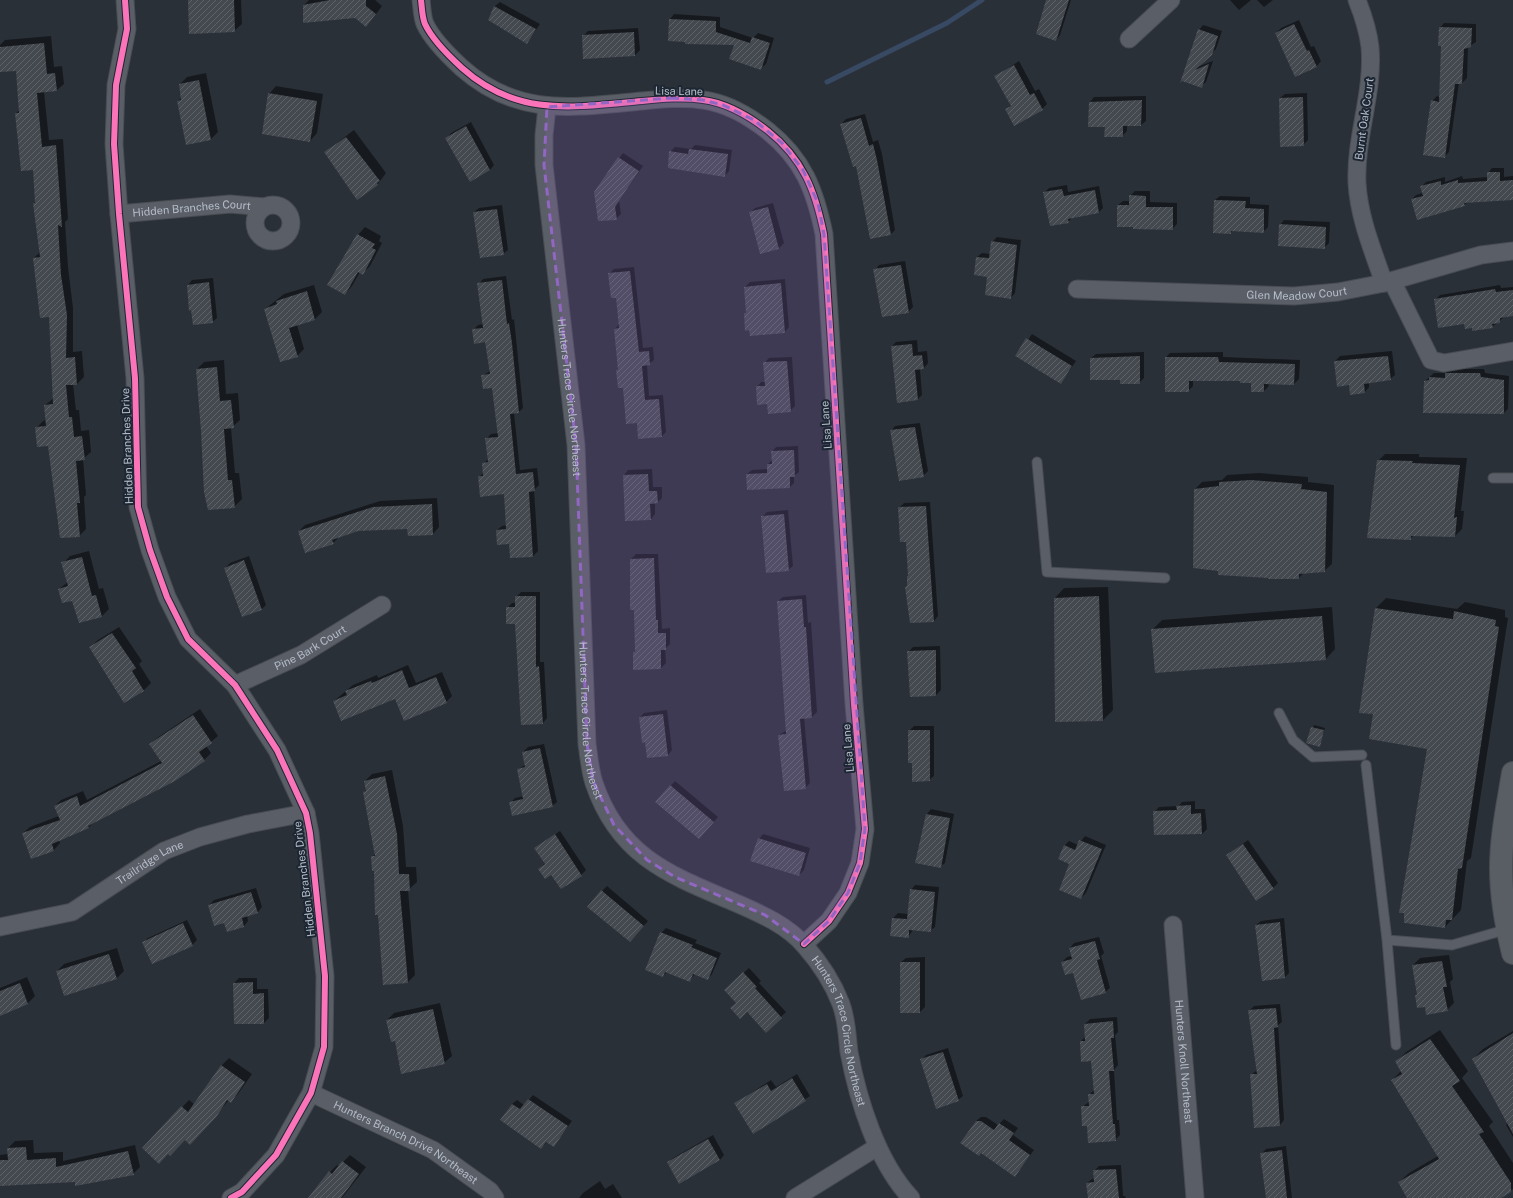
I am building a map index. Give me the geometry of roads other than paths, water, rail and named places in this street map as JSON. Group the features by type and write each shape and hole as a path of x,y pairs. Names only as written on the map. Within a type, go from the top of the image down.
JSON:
{"street":[{"name":"Hidden Branches Drive","path":"125,0 127,29 116,86 115,136 119,214 135,378 138,507 150,550 167,597 188,639 235,685 277,750 306,813 310,833 325,976 324,1047 311,1093 276,1155 242,1192 231,1198"},
{"name":"Lisa Lane","path":"421,0 425,24 448,55 476,80 511,98 547,107 568,108 671,98 703,100 723,105 754,120 782,143 803,170 818,203 824,234 854,704 865,829 860,863 848,893 829,921 804,944"},
{"path":"1129,39 1171,0"},
{"name":"Burnt Oak Court","path":"1357,0 1366,23 1370,46 1370,70 1358,146 1357,184 1364,222 1388,282 1431,360 1444,363 1513,351"},
{"name":"Hunters Trace Circle Northeast","path":"547,107 544,135 544,165 576,445 587,744 593,781 602,804 614,825 629,844 647,860 674,877 765,916 786,929 804,944 826,973 841,1003 846,1020 849,1051 856,1086 877,1147 889,1171 911,1198"},
{"name":"Hidden Branches Court","path":"119,214 230,204 264,207"},
{"name":"Glen Meadow Court","path":"1077,289 1294,296 1338,292 1388,282 1482,255 1513,251"},
{"name":"Pine Bark Court","path":"235,685 301,655 382,605"},
{"path":"1513,773 1503,836 1501,867 1502,898 1510,930 1513,953"},
{"name":"Trailridge Lane","path":"0,927 72,912 164,851 200,837 248,824 306,813"},
{"name":"Hunters Knoll Northeast","path":"1173,925 1195,1198"},
{"name":"Hunters Branch Drive Northeast","path":"311,1093 433,1150 490,1191 495,1198"},
{"path":"794,1198 877,1147"}],"lane":[{"path":"1037,462 1047,572 1165,578"},
{"path":"1493,478 1513,478"},
{"path":"1279,713 1294,740 1313,758 1362,755"},
{"path":"1366,765 1387,940 1396,1045"},
{"path":"1387,940 1452,945 1510,930"}],"waterway":[{"path":"827,82 947,23 982,0"}]}
